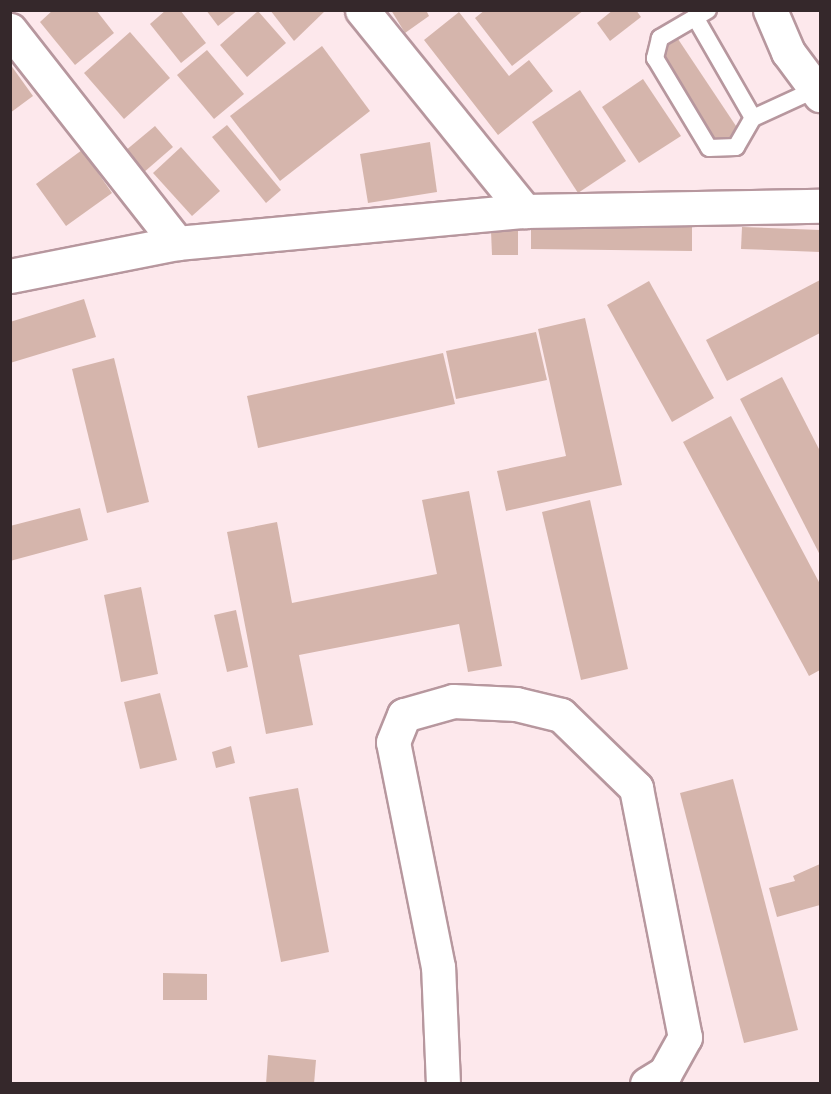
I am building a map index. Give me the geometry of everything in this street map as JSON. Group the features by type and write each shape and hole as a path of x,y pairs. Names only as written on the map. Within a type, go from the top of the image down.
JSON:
{"street":[{"path":"362,10 525,211"},
{"path":"770,10 788,52 818,92"},
{"path":"10,30 177,243"},
{"path":"10,276 177,243 525,211 820,206"},
{"path":"443,1083 438,966 393,742 404,715 453,701 516,704 561,715 636,788 685,1037 665,1073 647,1083"}],"lane":[{"path":"753,118 701,14 660,38 655,58 693,129 710,148 736,147 753,118 818,92"}],"building":[{"path":"53,10 96,10 114,33 75,65 40,22"},
{"path":"166,10 180,10 206,43 181,63 150,24"},
{"path":"206,10 238,10 218,26"},
{"path":"270,10 326,10 294,41"},
{"path":"391,10 426,10 429,16 405,33"},
{"path":"485,10 584,10 512,66 475,18"},
{"path":"613,10 636,10 641,17 610,41 597,23"},
{"path":"258,11 286,43 247,77 220,45"},
{"path":"459,12 509,76 529,60 553,91 498,135 424,40"},
{"path":"130,32 170,78 124,119 84,73"},
{"path":"678,39 740,132 719,146 657,53"},
{"path":"322,46 370,111 280,181 230,116"},
{"path":"207,50 244,94 214,119 177,75"},
{"path":"10,64 33,96 10,113"},
{"path":"643,79 681,136 639,163 602,107"},
{"path":"580,90 626,161 578,193 532,122"},
{"path":"227,125 281,190 266,203 212,137"},
{"path":"155,126 173,147 143,173 125,151"},
{"path":"430,142 437,192 368,203 360,154"},
{"path":"181,147 220,191 192,216 153,173"},
{"path":"82,150 112,193 66,226 36,184"},
{"path":"531,226 692,227 692,251 531,249"},
{"path":"742,227 820,230 820,252 741,249"},
{"path":"491,231 518,231 518,255 492,255"},
{"path":"820,280 820,333 727,381 706,340"},
{"path":"649,281 714,398 672,422 607,305"},
{"path":"84,299 96,337 10,363 10,322"},
{"path":"585,318 622,485 506,511 497,471 566,456 538,329"},
{"path":"536,332 547,380 456,399 446,351"},
{"path":"443,353 455,404 258,448 247,396"},
{"path":"114,358 149,502 107,513 72,369"},
{"path":"782,377 820,451 820,555 740,399"},
{"path":"731,416 820,584 820,670 809,676 683,442"},
{"path":"469,491 502,666 468,672 459,624 299,655 313,725 266,734 227,532 277,522 292,603 437,574 422,500"},
{"path":"590,500 628,669 581,680 542,512"},
{"path":"80,508 88,540 10,561 10,526"},
{"path":"141,587 158,674 121,682 104,595"},
{"path":"236,610 248,667 227,672 214,615"},
{"path":"160,693 177,760 140,769 124,702"},
{"path":"231,746 235,763 216,768 212,752"},
{"path":"733,779 798,1030 744,1043 680,793"},
{"path":"298,788 329,952 281,962 249,797"},
{"path":"820,864 820,905 777,917 769,888 795,881 793,876"},
{"path":"163,973 207,974 207,1000 163,1000"},
{"path":"268,1055 316,1060 314,1084 266,1084"}]}
